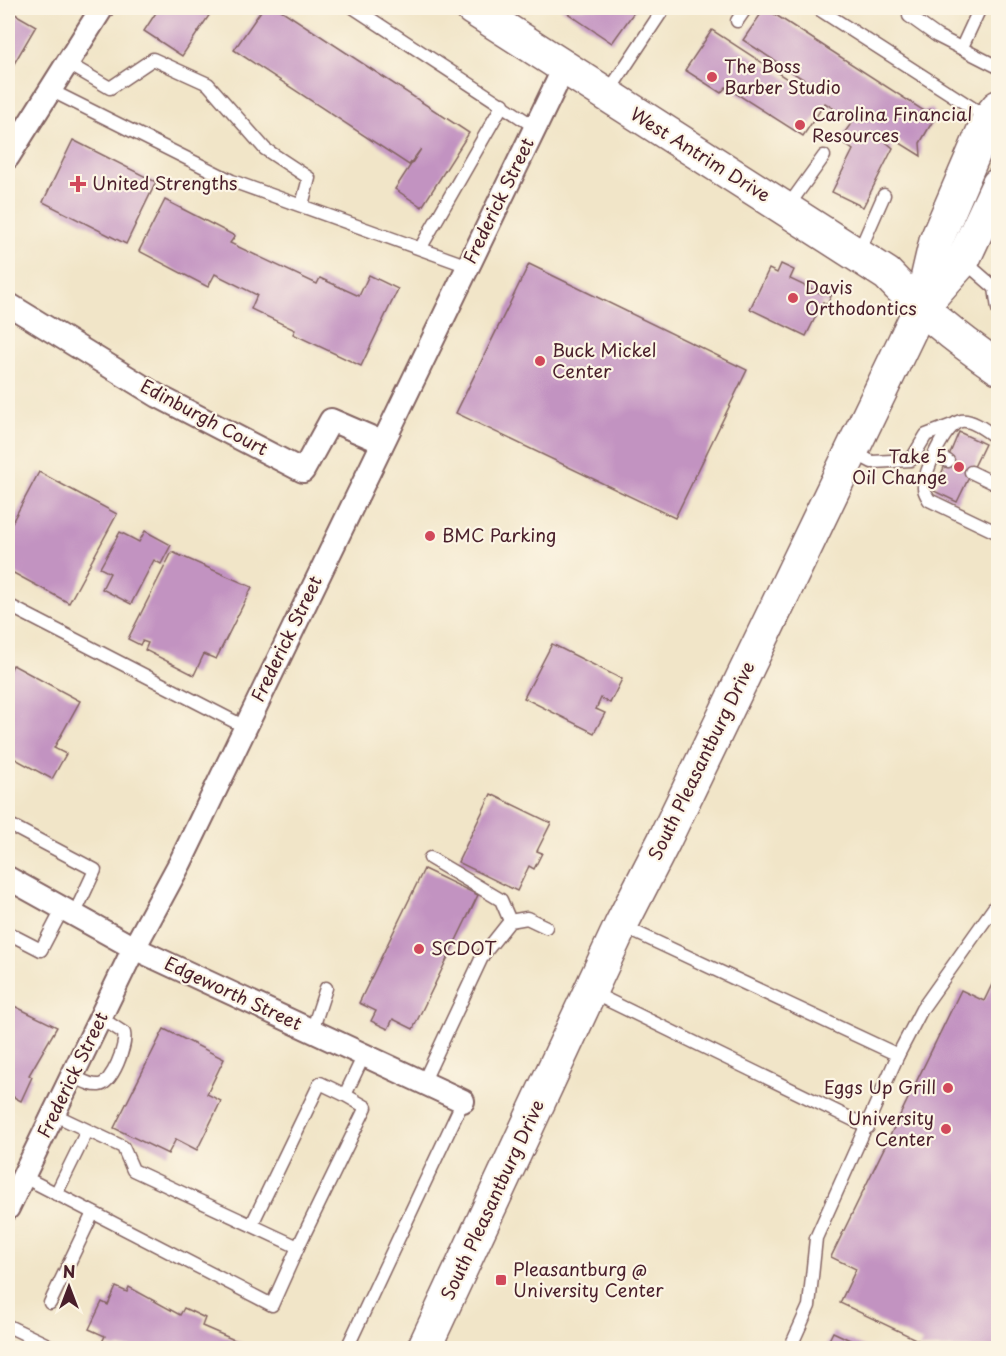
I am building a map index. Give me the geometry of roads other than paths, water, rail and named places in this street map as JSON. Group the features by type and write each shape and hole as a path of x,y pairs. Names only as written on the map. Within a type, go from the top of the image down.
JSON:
{"main road":[{"name":"West Antrim Drive","path":"488,12 564,68 887,274 920,309 953,337 999,368"},
{"path":"920,309 936,241 994,113"},
{"name":"South Pleasantburg Drive","path":"424,1348 621,925 664,842 920,309 963,260 985,228 999,185"}],"street":[{"path":"8,156 102,8"},
{"name":"Frederick Street","path":"8,1208 134,948 180,862 564,68"},
{"name":"Edinburgh Court","path":"8,304 158,396 303,471 331,420 382,442"},
{"name":"Edgeworth Street","path":"8,878 134,948 463,1101"}],"lane":[{"path":"354,8 535,127"},
{"path":"606,95 664,8"},
{"path":"737,21 746,8"},
{"path":"817,8 994,113"},
{"path":"915,8 909,16 937,36 999,67"},
{"path":"962,47 980,8"},
{"path":"68,63 110,88 153,59 208,84 265,149 309,178 302,205"},
{"path":"50,90 232,181 421,247 468,266"},
{"path":"421,247 503,104"},
{"path":"786,210 824,156"},
{"path":"857,255 884,195"},
{"path":"963,260 997,285 999,309"},
{"path":"851,452 872,462 911,460 926,435 961,421 970,422 999,439"},
{"path":"952,425 926,471 924,490 929,500 999,533"},
{"path":"935,454 948,461"},
{"path":"970,472 999,485"},
{"path":"8,605 245,727"},
{"path":"8,824 95,870 41,950 8,933"},
{"path":"430,858 501,900 510,921"},
{"path":"790,1348 809,1306 816,1238 868,1128 898,1055 922,1009 999,902"},
{"path":"423,1083 483,955 510,921 527,918 546,927"},
{"path":"621,925 898,1055"},
{"path":"312,1031 326,988"},
{"path":"590,992 868,1128"},
{"path":"72,1076 92,1085 101,1085 107,1081 114,1069 123,1049 124,1033 101,1018"},
{"path":"345,1095 364,1055"},
{"path":"24,1177 272,1305 366,1107 320,1083 252,1224"},
{"path":"347,1348 463,1101"},
{"path":"53,1114 123,1147 133,1170 298,1247"},
{"path":"56,1194 87,1131"},
{"path":"50,1303 93,1213"},
{"path":"8,1326 54,1348"}],"place":[{"name":"The Boss Barber Studio","path":"712,77"},
{"name":"Carolina Financial Resources","path":"800,125"},
{"name":"United Strengths","path":"78,184"},
{"name":"Davis Orthodontics","path":"793,298"},
{"name":"Buck Mickel Center","path":"540,361"},
{"name":"Take 5 Oil Change","path":"959,467"},
{"name":"BMC Parking","path":"430,536"},
{"name":"SCDOT","path":"419,949"},
{"name":"Eggs Up Grill","path":"948,1088"},
{"name":"University Center","path":"946,1129"},
{"name":"Pleasantburg @ University Center","path":"501,1280"}]}
